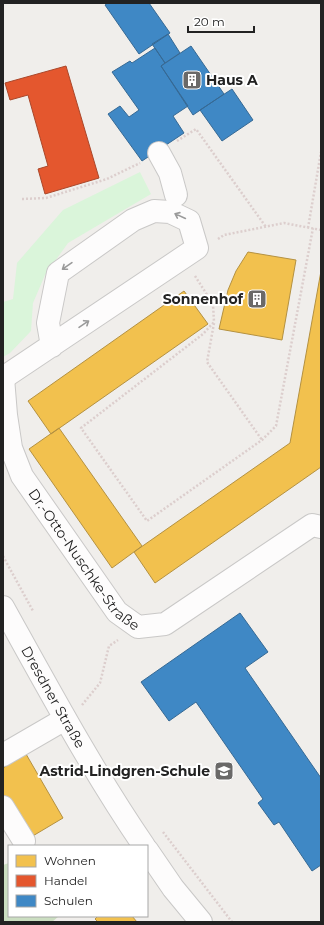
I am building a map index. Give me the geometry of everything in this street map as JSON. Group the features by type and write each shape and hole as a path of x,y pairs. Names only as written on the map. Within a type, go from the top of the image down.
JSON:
{"street":[{"path":"159,153 170,173 176,195"},
{"path":"52,346 48,323 58,273 133,220 154,210 170,212 189,221 190,253"},
{"name":"Dr.-Otto-Nuschke-Straße","path":"190,253 3,378 6,415 12,448 22,476 118,612 138,627 165,624 312,525 321,527"},
{"name":"Dresdner Straße","path":"3,607 65,719 143,845"},
{"path":"3,755 65,719"},
{"path":"3,807 24,841"},
{"path":"148,851 173,888 201,922"}],"path":[{"path":"22,199 46,198 107,179 159,153 196,129 266,227"},
{"path":"308,228 321,152"},
{"path":"262,440 207,362 214,322 214,304 190,253 224,236 284,223 321,230"},
{"path":"214,322 203,334 81,428 147,521 262,440 276,426 314,228"},
{"path":"3,556 36,616"},
{"path":"65,719 83,704 100,683 109,646 138,627"},
{"path":"79,698 87,711"},
{"path":"161,828 232,922"}],"green space":[{"path":"140,172 151,194 68,243 45,275 33,303 31,331 10,353 3,357 3,302 13,299 17,263 63,210"},
{"path":"8,863 8,917 58,917 52,922 3,922 3,865"}],"building: Wohnen":[{"name":"Sonnenhof","path":"248,252 296,260 282,340 219,329 228,290 236,271"},
{"path":"321,271 321,467 155,583 134,552 290,443"},
{"path":"184,291 208,324 51,434 28,401"},
{"path":"59,428 142,546 112,568 29,449"},
{"path":"26,754 63,818 26,840 3,800 3,768"},
{"path":"97,917 133,917 137,922 98,922 95,919"}],"building: Handel":[{"path":"66,66 99,178 45,194 38,169 48,166 28,95 10,100 5,83"}],"building: Schulen":[{"path":"108,3 149,3 170,33 139,54 105,5"},
{"path":"168,34 180,53 165,63 152,44"},
{"name":"Haus A","path":"191,46 224,94 193,115 161,66"},
{"path":"155,48 165,63 161,66 188,106 173,116 184,133 142,161 108,114 120,106 129,117 139,110 112,72 130,61 132,63"},
{"name":"Haus A","path":"232,89 253,120 222,141 200,110"},
{"path":"240,613 268,652 245,668 321,778 321,865 312,871 279,822 274,825 258,803 263,799 196,702 169,721 141,682"}],"place":[{"name":"Haus A","path":"192,80"},
{"name":"Sonnenhof","path":"257,299"},
{"name":"Astrid-Lindgren-Schule","path":"224,771"}]}
